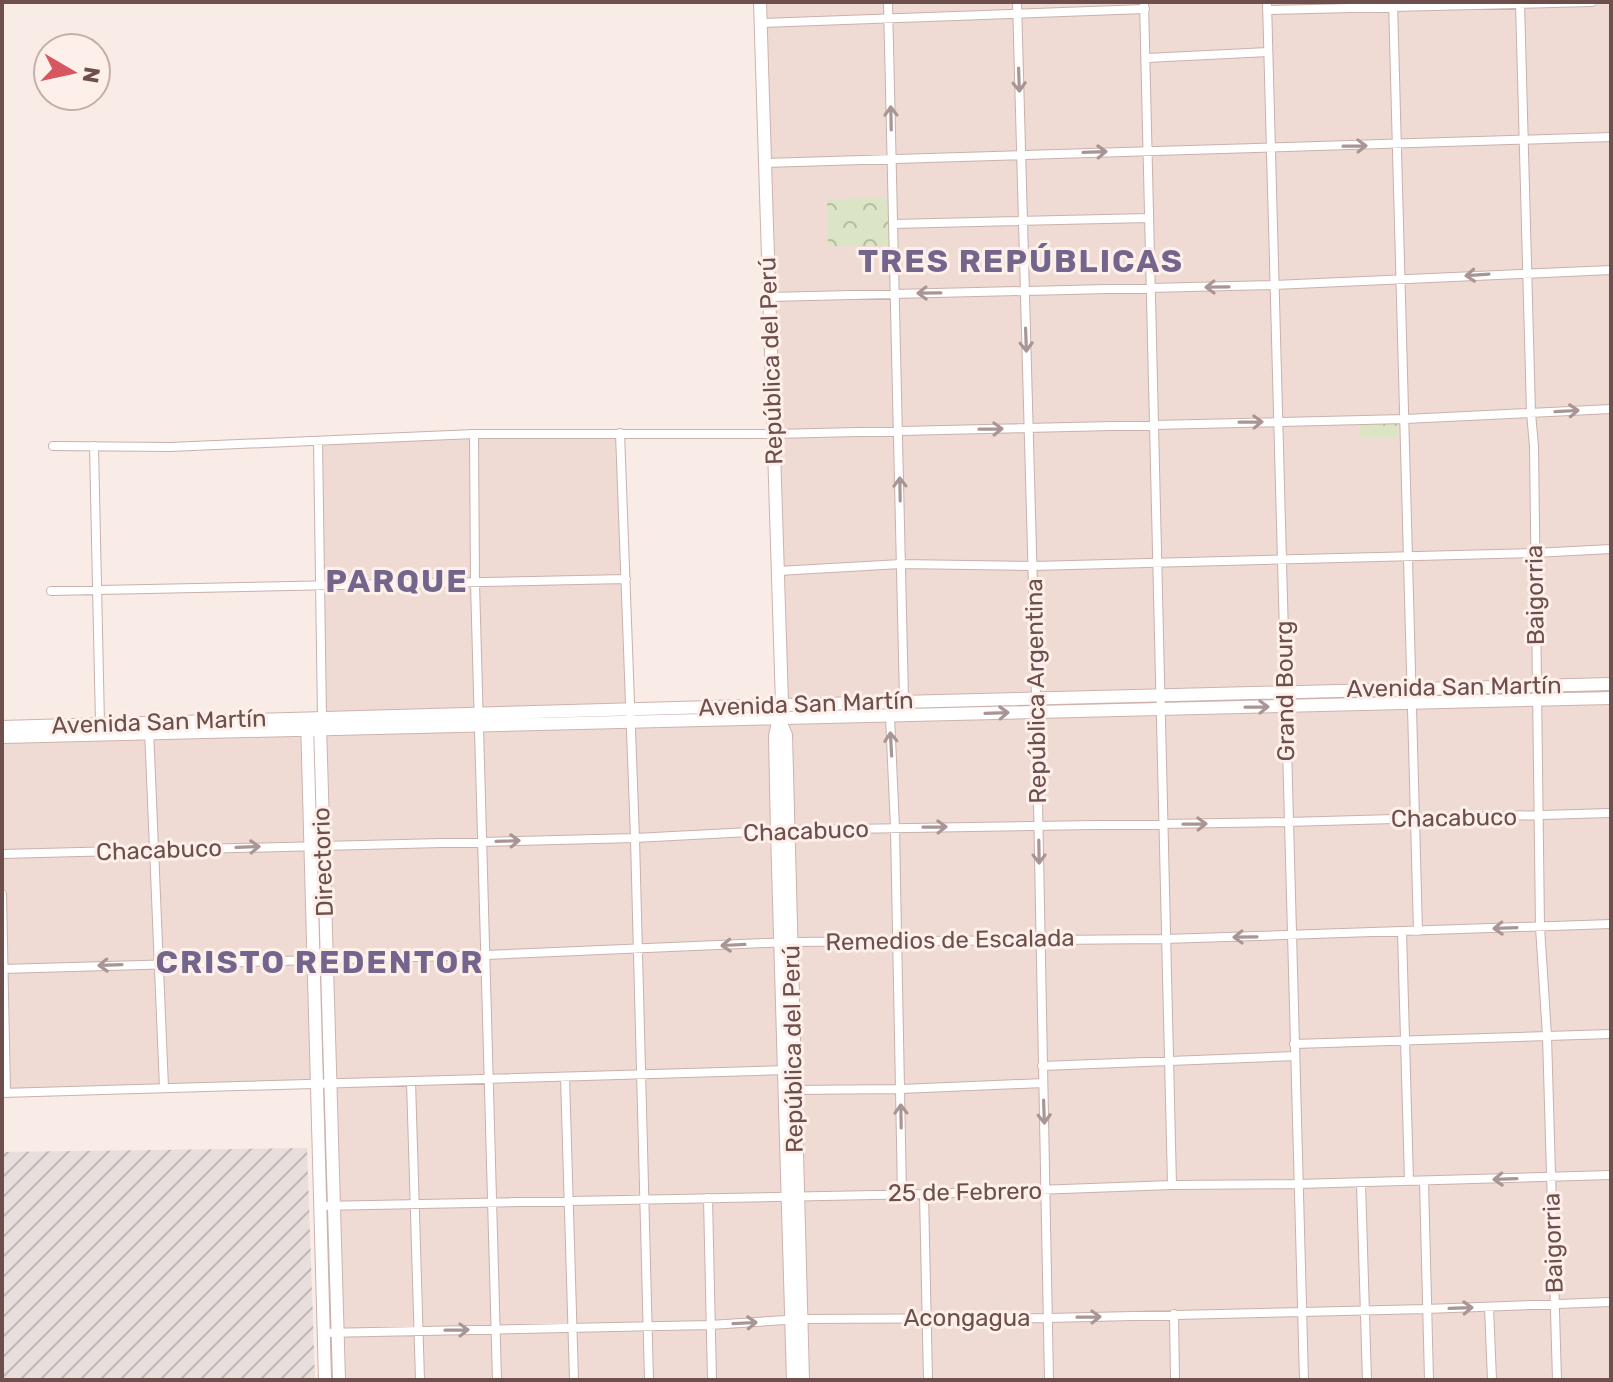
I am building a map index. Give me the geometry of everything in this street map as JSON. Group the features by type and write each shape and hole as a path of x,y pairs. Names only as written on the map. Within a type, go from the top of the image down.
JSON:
{"main road":[{"name":"República del Perú","path":"760,2 782,704 775,736 782,831 796,1320 793,1380"},
{"name":"Avenida San Martín","path":"631,716 782,704 904,700 1611,684"},
{"name":"Avenida San Martín","path":"2,737 149,728 314,723 631,716 779,719 1611,698"},
{"name":"Directorio","path":"314,723 316,845 312,959 325,1380"},
{"name":"Avenida San Martín","path":"2,727 100,724 149,728"},
{"name":"Directorio","path":"316,845 326,959 339,1380"},
{"name":"República del Perú","path":"796,1320 803,1380"}],"street":[{"path":"888,2 904,700 890,716 902,1194"},
{"name":"República Argentina","path":"1017,2 1033,566 1049,1380"},
{"path":"1267,6 1592,2"},
{"name":"Baigorria","path":"1520,3 1534,446 1540,927 1547,1036 1557,1380"},
{"path":"1393,4 1418,931"},
{"path":"761,23 889,20 1144,5 1172,1185"},
{"name":"Grand Bourg","path":"1267,6 1304,1380"},
{"path":"1147,58 1268,52"},
{"path":"765,163 1611,137"},
{"path":"893,224 1149,218"},
{"path":"769,297 1274,285 1611,270"},
{"path":"53,446 170,447 474,434 773,434 1029,428 1405,419 1611,409"},
{"path":"620,433 635,838 649,1380"},
{"path":"474,434 475,583 497,1380"},
{"name":"Directorio","path":"314,723 320,587 318,441"},
{"path":"94,446 100,724"},
{"path":"778,571 901,564 1033,566 1611,549"},
{"path":"51,591 626,579"},
{"path":"149,728 164,1088"},
{"name":"Chacabuco","path":"2,854 635,838 895,828 1611,813"},
{"path":"2,894 4,1093 787,1070"},
{"name":"Remedios de Escalada","path":"3,969 785,943 1165,939 1611,924"},
{"path":"1402,932 1409,1181"},
{"path":"1294,1044 1611,1034"},
{"path":"1042,1066 1295,1056"},
{"path":"565,1077 574,1380"},
{"path":"411,1081 420,1380"},
{"path":"788,1090 1043,1083"},
{"name":"25 de Febrero","path":"320,1206 924,1194 1611,1175"},
{"path":"1424,1181 1429,1380"},
{"path":"1361,1183 1367,1380"},
{"path":"924,1194 928,1380"},
{"path":"708,1198 712,1380"},
{"name":"Acongagua","path":"323,1333 710,1325 796,1320 1426,1309 1611,1302"},
{"path":"1489,1307 1492,1380"},
{"path":"1174,1314 1175,1380"}],"shaded area":[{"path":"760,2 1611,2 1611,1380 339,1380 330,1082 2,1093 2,737 318,728 318,441 620,433 631,710 782,704"},
{"path":"307,1148 315,1380 2,1380 2,1152"}],"green space":[{"path":"890,198 891,246 828,246 827,199"},
{"path":"1360,420 1397,420 1397,437 1360,437"}],"district":[{"name":"TRES REPÚBLICAS","path":"1021,261"},
{"name":"PARQUE","path":"397,581"},
{"name":"CRISTO REDENTOR","path":"320,962"}]}
